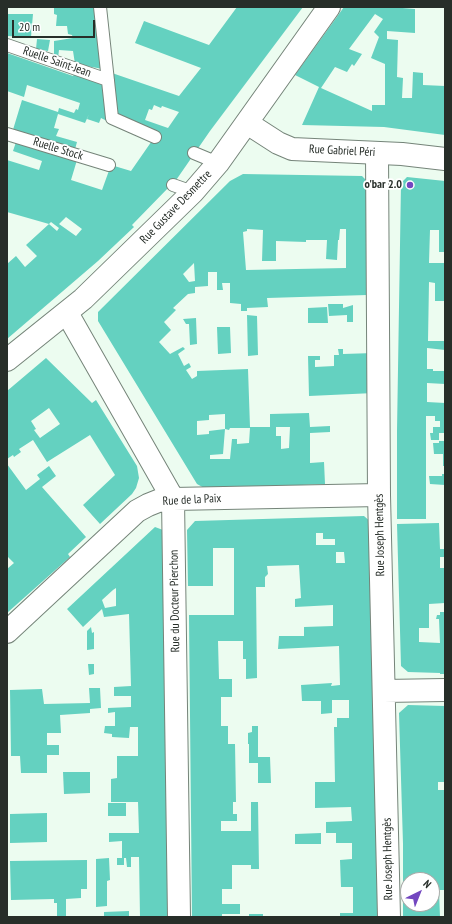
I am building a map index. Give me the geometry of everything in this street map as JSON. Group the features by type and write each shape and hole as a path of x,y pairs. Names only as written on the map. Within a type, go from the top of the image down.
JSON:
{"street":[{"name":"Rue Gustave Desmettre","path":"7,360 67,313 98,285 193,192 218,163 329,7"},
{"name":"Rue Gabriel Péri","path":"247,122 278,142 292,149 402,154 445,159"},
{"name":"Rue Joseph Hentgès","path":"377,153 379,495 389,917"},
{"name":"Rue du Docteur Pierchon","path":"67,313 173,499 179,917"},
{"name":"Rue de la Paix","path":"7,632 137,511 158,501 173,499 379,495"},
{"path":"384,691 445,690"}],"lane":[{"name":"Ruelle Saint-Jean","path":"100,7 112,118 155,137"},
{"name":"Ruelle Saint-Jean","path":"7,45 108,80"},
{"name":"Ruelle Stock","path":"7,134 109,165"},
{"path":"194,153 218,163"},
{"path":"173,185 193,192"}],"building":[{"path":"54,7 98,7 103,69 75,64 73,51 59,50 58,58 54,56 54,41 73,38 72,35 68,34 67,26 56,26 57,15 54,14"},
{"path":"237,7 303,7 210,131 172,186 170,186 132,225 134,227 98,261 7,339 7,264 16,256 25,267 37,256 26,245 49,224 7,212 7,160 39,170 42,161 13,151 17,139 77,160 71,180 102,190 111,165 131,171 156,135 117,119 112,73 179,96 201,68 135,43 144,21 209,45","holes":["154,105 179,112 168,128 145,120 149,109 152,110","66,217 82,229 76,236 59,224","51,222 59,228 57,231 49,224"]},
{"path":"344,7 390,7 415,9 415,33 387,31 387,39 398,40 397,77 403,78 402,98 412,98 413,72 423,73 423,85 445,86 445,135 384,127 302,125 319,87 295,75","holes":["375,14 383,19 374,32 379,37 371,58 385,64 385,105 372,105 372,111 321,88 335,67 347,72 352,64 354,66 362,54 349,49"]},
{"path":"7,14 33,14 31,37 7,36"},
{"path":"37,39 50,40 48,51 36,49"},
{"path":"7,53 73,76 75,73 104,83 107,121 101,118 99,123 87,119 89,114 85,123 58,114 54,128 59,129 56,136 77,142 74,153 12,133 22,100 58,112 59,108 74,113 76,109 78,110 80,103 27,85 24,97 7,91"},
{"path":"243,174 362,176 368,182 366,267 367,295 267,298 268,307 247,308 247,311 241,311 241,304 230,303 230,283 222,283 223,290 217,290 217,272 208,272 208,286 195,287 195,293 188,294 173,308 176,310 164,322 171,330 159,342 170,354 183,347 185,349 178,354 184,366 189,363 191,367 186,370 192,379 197,376 197,371 248,369 250,427 270,427 270,414 309,413 310,427 330,426 330,432 310,433 310,463 324,462 325,484 206,489 197,484 98,321 98,312 230,181","holes":["247,229 263,230 262,261 276,261 276,241 306,242 306,240 327,240 326,259 337,260 340,229 346,229 346,268 246,270 243,232 247,231","194,263 195,281 189,282 183,274","225,414 225,429 209,431 209,434 197,435 197,421 209,420 209,415","276,427 290,427 289,448 281,449 281,436 276,436","230,428 250,428 249,443 237,444 237,439 232,439 230,459 210,459 210,455 223,454 225,429 229,430"]},
{"path":"407,177 445,181 445,252 439,252 439,230 430,230 429,263 445,263 445,301 435,301 435,283 429,282 428,341 445,341 445,350 427,348 427,369 433,369 433,371 445,371 445,384 427,383 427,402 445,403 445,433 439,433 439,440 431,440 430,433 433,433 433,427 440,427 440,421 435,421 435,416 426,416 426,519 397,519 401,183"},
{"path":"328,304 343,304 343,308 353,305 353,322 347,322 347,315 329,316"},
{"path":"327,307 328,323 308,323 308,308"},
{"path":"247,315 257,316 258,355 248,356"},
{"path":"196,318 197,344 190,345 189,324 186,324 183,319"},
{"path":"217,327 230,327 231,353 218,354"},
{"path":"338,349 343,349 343,354 374,353 374,393 309,396 308,356 320,356 320,360 315,360 315,367 334,366 334,355 339,355"},
{"path":"46,358 92,403 96,400 137,466 139,478 136,488 132,494 100,524 83,505 115,475 90,435 47,462 33,440 19,449 21,452 14,457 13,455 7,459 7,391","holes":["49,408 60,424 40,438 34,430 36,429 31,421"]},
{"path":"439,441 445,441 445,466 443,466 443,454 434,454 433,443 439,443"},
{"path":"7,464 26,490 40,479 37,475 49,466 56,476 42,487 86,537 68,554 70,557 7,613 7,569 14,563 7,556"},
{"path":"442,474 445,474 445,485 430,484 429,476 442,476"},
{"path":"364,516 372,523 381,917 340,917 340,913 353,913 353,887 341,887 340,860 352,859 352,843 336,843 336,833 326,833 326,822 352,821 351,807 315,808 315,782 335,782 334,727 337,727 337,718 349,718 349,700 332,700 332,713 321,714 321,701 302,701 301,685 332,683 331,686 340,685 339,646 278,649 279,636 304,636 304,627 333,626 333,605 295,607 295,599 301,598 299,565 267,566 268,574 265,577 265,587 256,587 257,678 246,679 246,659 243,659 243,641 218,641 219,679 232,679 232,697 221,697 221,726 228,726 228,744 235,744 236,802 233,802 233,814 237,814 237,821 221,821 221,831 251,831 251,802 258,802 259,869 251,869 251,865 232,865 232,889 222,889 222,904 240,904 240,914 222,914 222,917 192,917 189,615 234,615 234,548 213,548 213,586 188,586 187,530 195,521","holes":["316,533 323,533 323,539 335,539 335,545 316,545","336,552 344,552 345,563 336,563"]},
{"path":"439,523 440,549 445,549 445,557 440,557 440,568 445,568 445,603 429,604 429,628 419,628 419,642 440,643 439,619 436,619 437,615 440,615 440,612 445,612 445,674 408,672 401,666 397,524"},
{"path":"155,527 163,530 169,917 140,917 139,857 131,857 131,867 127,867 126,858 124,858 124,865 117,865 117,858 122,858 122,841 109,842 109,833 139,833 138,802 111,802 111,779 117,778 117,756 138,756 138,727 130,727 129,738 112,737 112,734 104,733 105,726 115,726 115,712 108,713 108,708 131,707 131,696 114,696 114,687 131,686 129,614 104,617 102,609 83,627 67,609","holes":["116,588 116,606 105,608 102,600"]},
{"path":"91,627 92,633 94,632 94,649 87,650 87,631"},
{"path":"88,664 94,664 94,674 89,675"},
{"path":"89,688 100,688 101,708 90,709 90,713 60,715 61,733 47,733 47,745 59,745 59,755 47,755 47,773 21,773 20,756 11,756 10,690 42,689 44,704 90,703"},
{"path":"408,705 445,706 445,782 438,782 438,790 445,790 445,890 440,890 440,872 403,872 399,713"},
{"path":"252,726 258,726 258,757 270,757 271,783 258,783 258,763 249,763 248,733 252,732"},
{"path":"63,772 90,772 90,793 64,794"},
{"path":"108,803 126,803 126,816 108,816"},
{"path":"47,813 47,842 10,843 10,814"},
{"path":"321,833 321,844 295,844 295,834"},
{"path":"109,858 110,880 107,881 107,906 96,907 96,859"},
{"path":"87,860 87,889 81,889 81,898 66,899 66,917 57,917 57,903 54,903 54,899 11,900 10,861"},
{"path":"129,911 129,917 104,917 104,912"},
{"path":"403,912 440,912 440,917 403,917"},
{"path":"249,914 263,914 263,917 249,917"}],"place":[{"name":"o'bar 2.0","path":"410,185"}]}
